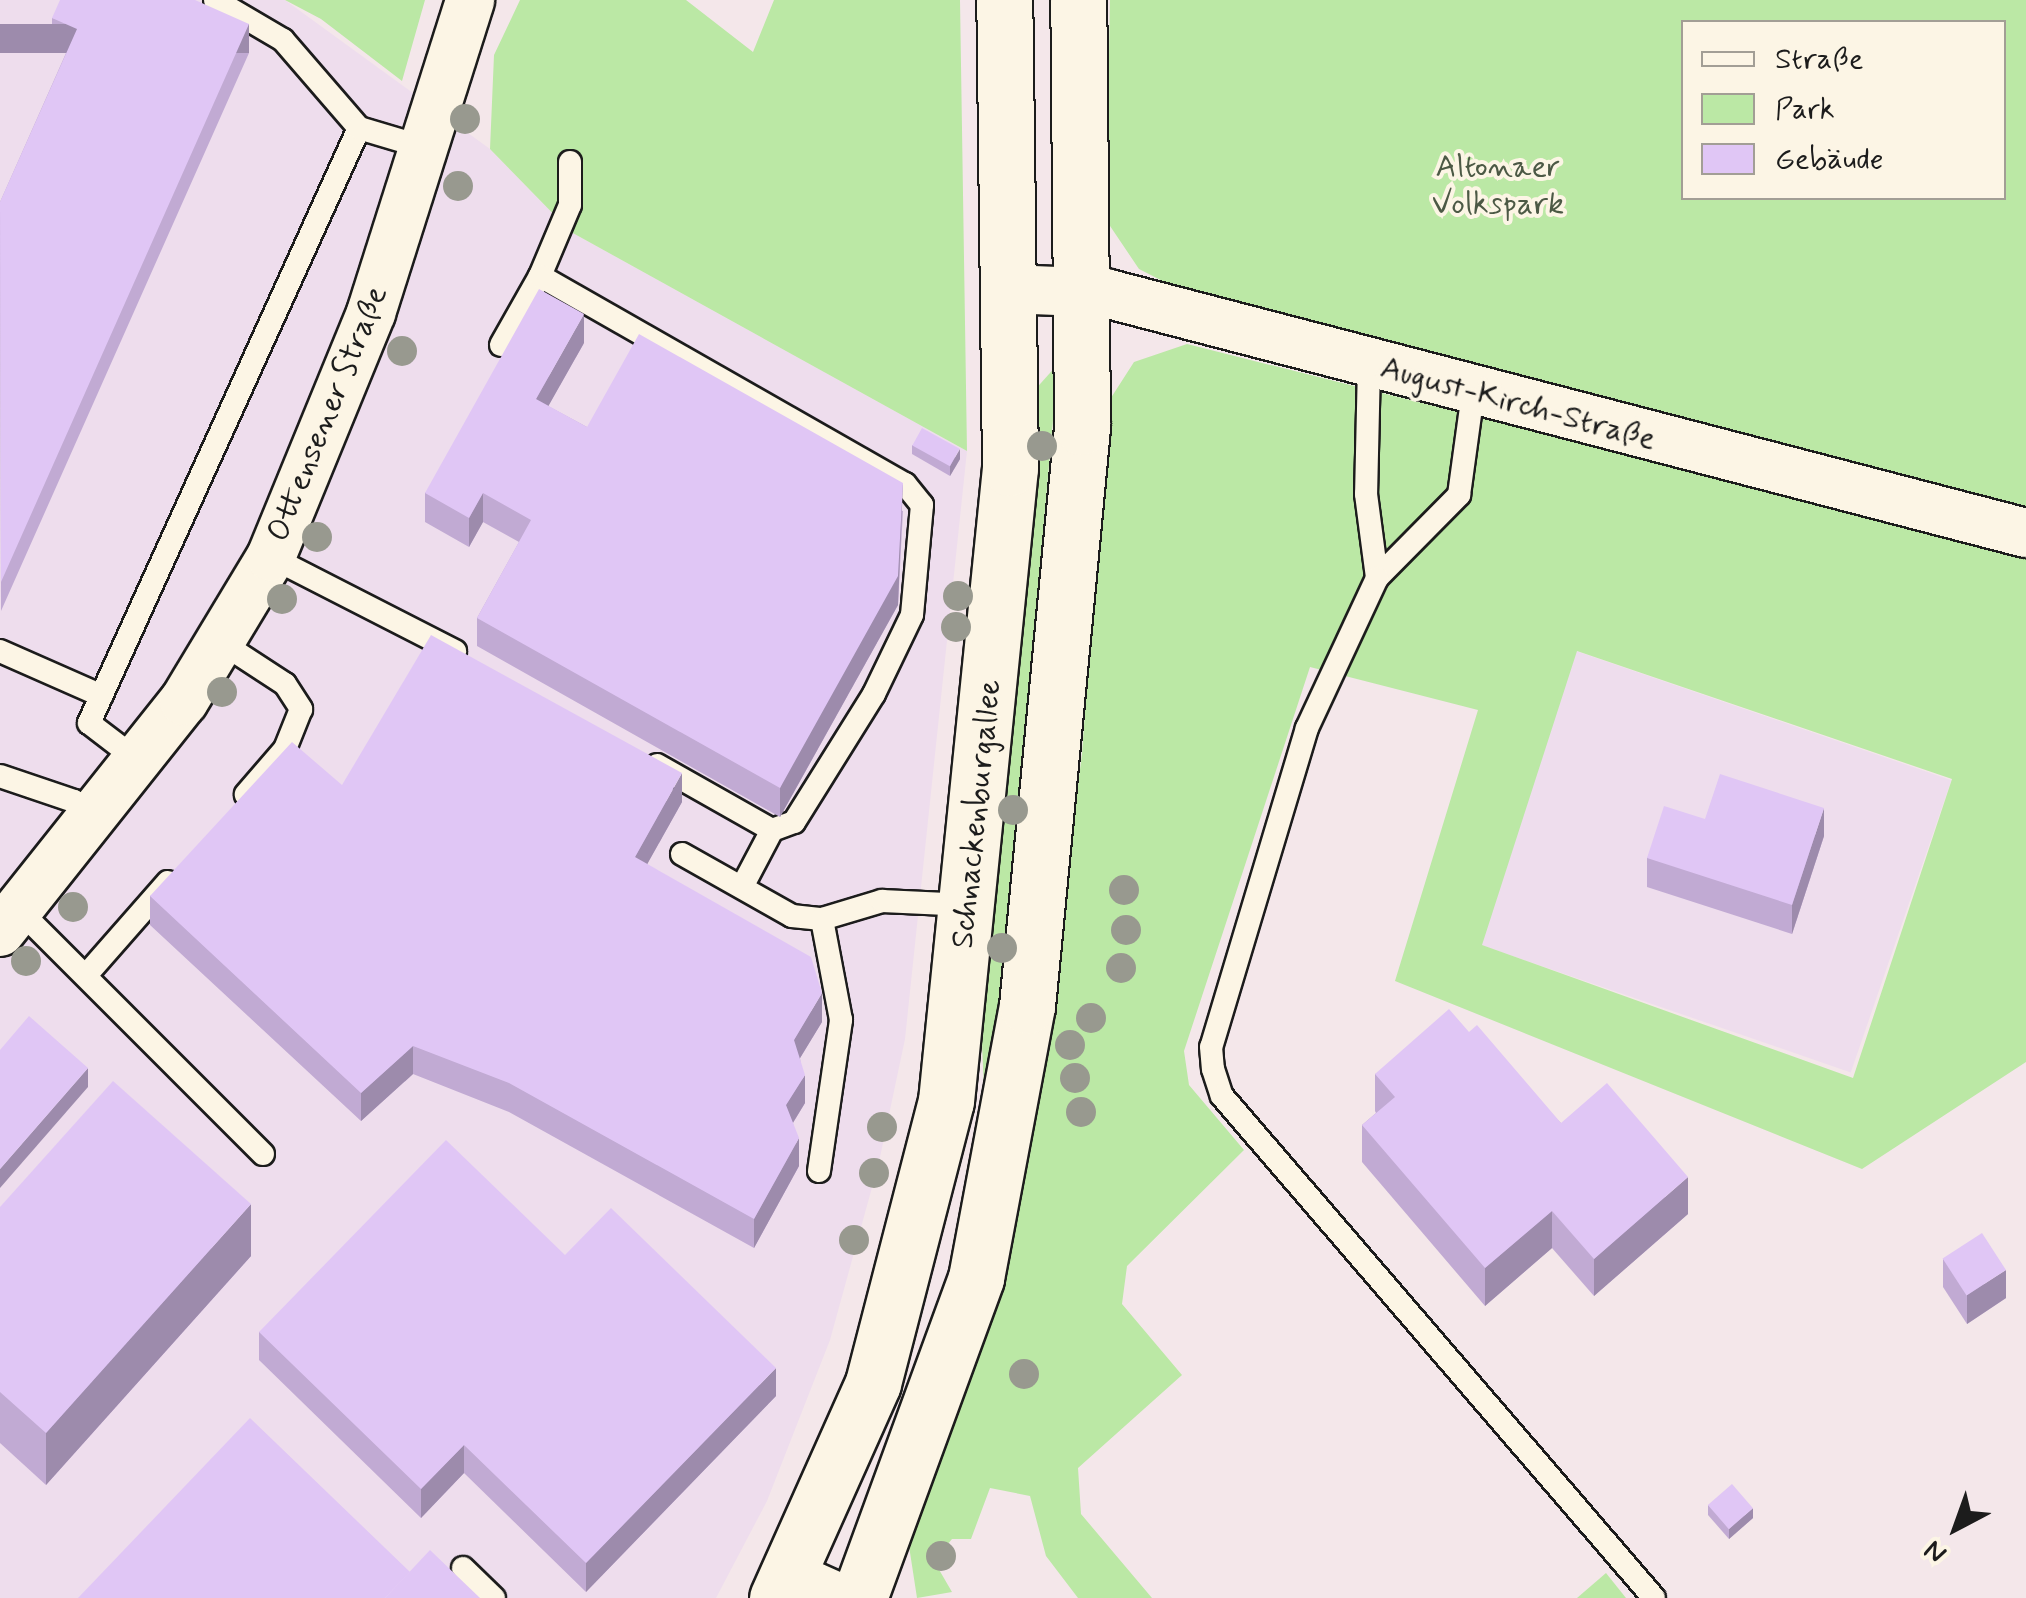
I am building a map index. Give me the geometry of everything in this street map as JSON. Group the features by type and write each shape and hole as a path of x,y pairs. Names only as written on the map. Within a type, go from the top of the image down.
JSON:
{"main road":[{"name":"Schnackenburgallee","path":"783,1586 873,1383 904,1286 946,1101 1010,468 1004,0"},
{"path":"859,1598 966,1308 1004,1142 1052,806 1084,291 1078,0"}],"street":[{"name":"Ottensener Straße","path":"10,921 98,820 140,762 222,643 271,557 311,474 426,148 470,0"},
{"name":"August-Kirch-Straße","path":"1010,289 1084,291 2026,533"},
{"path":"783,1586 840,1598"}],"lane":[{"path":"215,0 283,40 359,128 426,148"},
{"path":"140,762 89,723 359,128"},
{"path":"501,345 540,276 570,205 570,162"},
{"path":"540,276 905,484 922,506 912,615 794,822 772,830 742,887"},
{"path":"1369,365 1366,494 1377,578"},
{"path":"1473,393 1459,495 1377,578 1306,728 1210,1047 1213,1068 1222,1096 1654,1598"},
{"path":"271,557 485,667"},
{"path":"222,643 285,684 300,709 285,749 232,809"},
{"path":"0,650 102,696"},
{"path":"631,750 772,830"},
{"path":"0,776 74,800 98,820"},
{"path":"682,854 792,916 822,918 882,901 968,905"},
{"path":"88,973 180,868"},
{"path":"820,1171 841,1020 822,918"},
{"path":"10,921 88,973 263,1154"},
{"path":"463,1568 494,1598"}],"shaded area":[{"path":"0,0 285,0 490,149 571,232 967,451 905,1039 879,1162 830,1340 767,1501 716,1598 0,1598"},
{"path":"1576,651 1951,780 1851,1072 1475,943"}],"green space":[{"path":"285,0 425,0 402,81 321,19"},
{"path":"520,0 686,0 753,52 774,0 960,0 967,451 571,232 490,149 494,55"},
{"name":"Altonaer Volkspark","path":"1110,0 2026,0 2026,513 1192,296 1139,269 1106,220"},
{"path":"1187,344 2026,555 2026,1062 1862,1169 1395,981 1478,710 1310,667 1184,1051 1189,1085 1244,1150 1127,1266 1122,1304 1182,1375 1078,1468 1081,1514 1152,1598 1078,1598 1046,1556 1030,1496 990,1488 971,1539 952,1539 934,1561 952,1592 917,1598 909,1546 1008,1239 1045,1041 1082,754 1107,404 1134,362","holes":["1577,651 1952,779 1853,1078 1482,945"]},
{"path":"1058,364 994,1083 984,1089 980,999 1032,393"},
{"path":"1606,1573 1626,1598 1577,1598"}],"building":[{"path":"60,0 195,0 249,24 1,582 0,202 77,29 52,18"},
{"path":"539,289 584,314 536,399 587,427 639,334 903,483 898,576 780,788 477,618 531,520 483,493 469,518 425,493"},
{"path":"922,428 960,449 950,466 912,445"},
{"path":"431,635 682,773 635,857 811,957 822,993 794,1040 805,1075 786,1105 799,1138 754,1219 509,1083 413,1046 361,1093 150,896 292,742 342,785"},
{"path":"1720,774 1824,808 1792,905 1647,858 1664,806 1705,819"},
{"path":"1449,1009 1469,1032 1477,1025 1561,1123 1607,1083 1688,1177 1594,1259 1552,1211 1485,1268 1362,1125 1395,1097 1375,1074"},
{"path":"29,1016 88,1068 0,1169 0,1050"},
{"path":"113,1081 251,1204 46,1433 0,1392 0,1207"},
{"path":"446,1140 565,1255 611,1208 776,1368 586,1563 464,1445 421,1489 259,1332"},
{"path":"1982,1233 2006,1270 1967,1295 1943,1259"},
{"path":"250,1418 410,1572 385,1598 78,1598"},
{"path":"1732,1484 1753,1508 1729,1529 1708,1505"},
{"path":"430,1550 480,1598 385,1598"}]}
